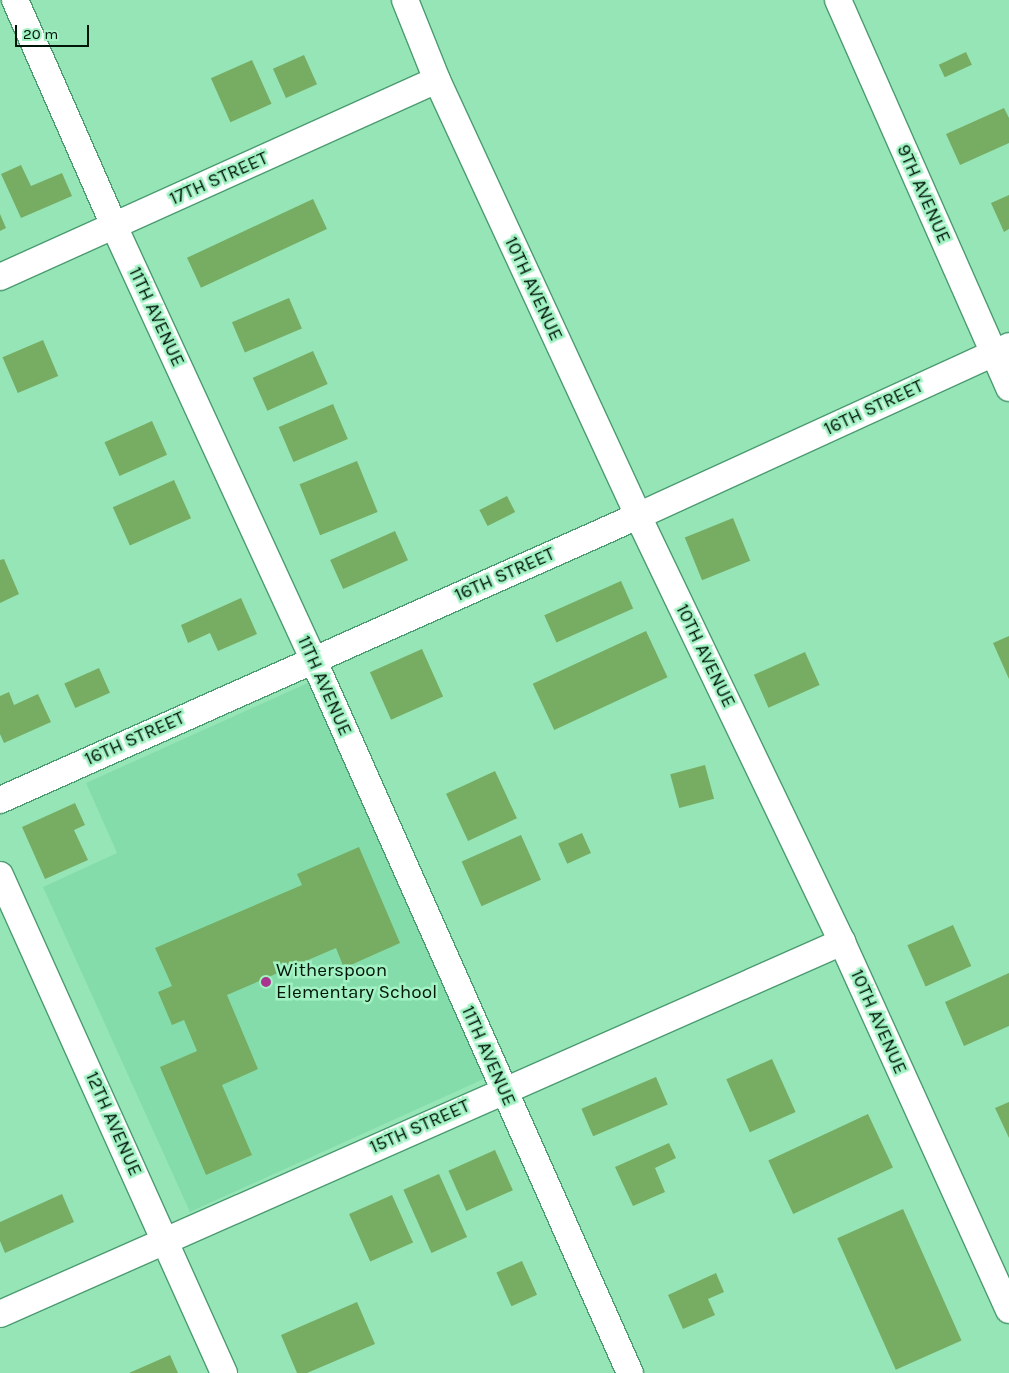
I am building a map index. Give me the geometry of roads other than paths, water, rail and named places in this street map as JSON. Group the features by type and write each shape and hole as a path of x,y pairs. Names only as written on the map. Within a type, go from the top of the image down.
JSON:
{"street":[{"name":"11TH AVENUE","path":"15,0 114,226 313,659 630,1373"},
{"name":"10TH AVENUE","path":"405,0 437,80 638,516 842,942 1009,1310"},
{"name":"9TH AVENUE","path":"838,0 1001,349 1009,388"},
{"name":"17TH STREET","path":"0,277 437,80"},
{"name":"16TH STREET","path":"0,800 313,659 638,516 1001,349"},
{"name":"12TH AVENUE","path":"0,875 224,1373"},
{"name":"15TH STREET","path":"0,1314 503,1090 842,942"}],"place":[{"name":"Witherspoon Elementary School","path":"266,982"}]}
